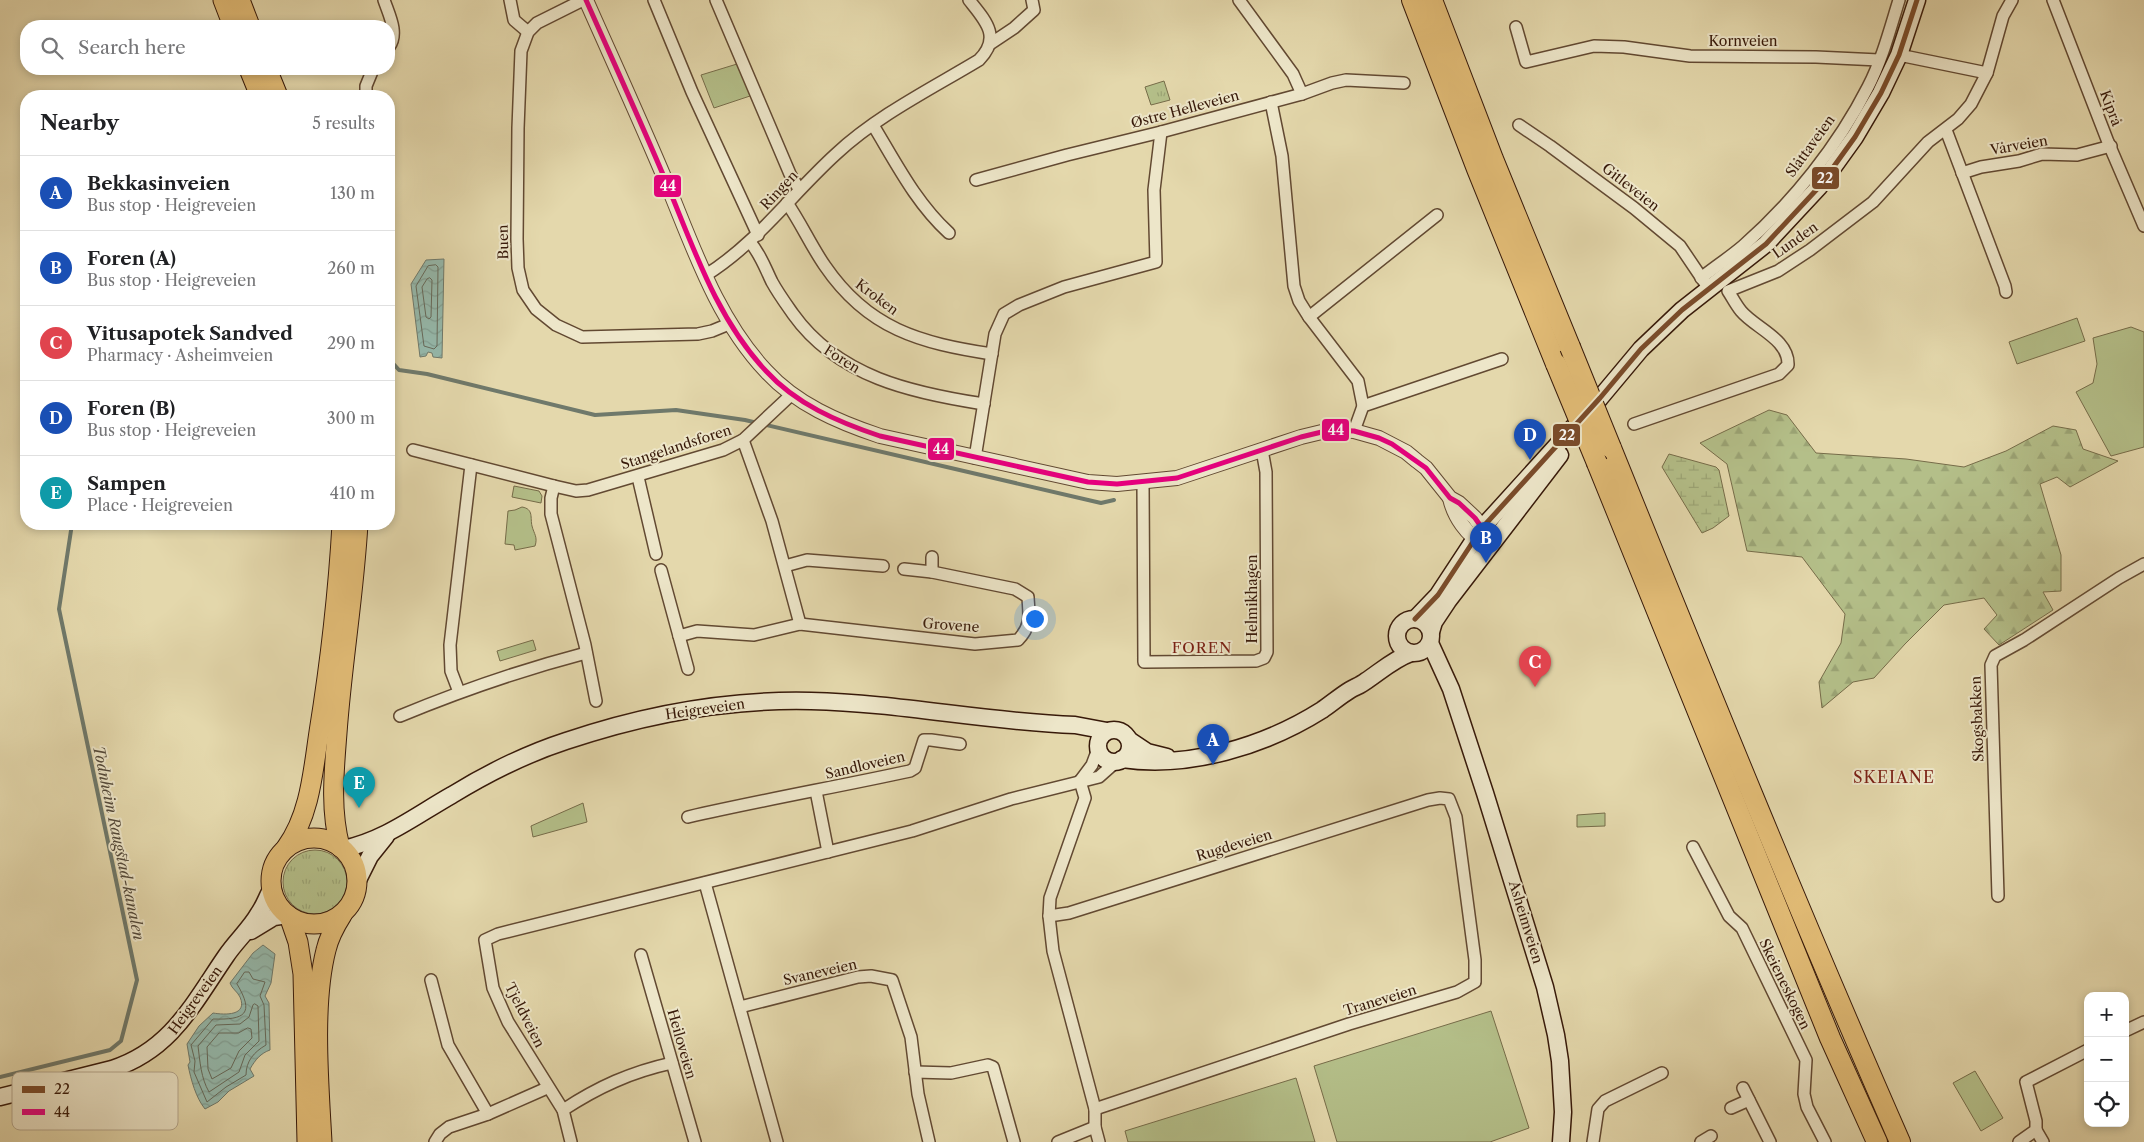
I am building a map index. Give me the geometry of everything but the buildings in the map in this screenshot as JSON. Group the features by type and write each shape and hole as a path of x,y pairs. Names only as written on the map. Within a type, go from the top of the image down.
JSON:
{"highway":[{"path":"223,0 231,20"},
{"path":"240,0 248,20"},
{"path":"1412,0 1477,169 1830,1038 1877,1142"},
{"path":"1432,0 1493,159 1746,778 1900,1142"},
{"path":"251,75 258,90"},
{"path":"269,75 276,90"},
{"path":"307,1142 303,974 298,942 288,916 274,899 271,890 273,868 278,857 298,829 304,813 316,753 338,581 342,530"},
{"path":"342,848 334,817 334,778 341,688 355,577 358,530"},
{"path":"286,848 294,843 313,838 332,842 342,848 354,864 357,882 354,899 333,930 326,950 320,992 319,1064 322,1142"},
{"path":"288,916 310,924 321,924 342,915"}],"main road":[{"path":"1422,645 1401,648 1397,639 1401,625 1415,619 1438,595 1477,533 1600,398 1654,335 1705,283 1766,244 1819,187 1855,137 1881,93 1899,55 1917,0"},
{"path":"1422,645 1439,613 1570,442 1600,398"},
{"path":"1415,619 1425,623 1422,645"},
{"name":"Heigreveien","path":"1350,690 1362,675 1391,649 1397,639"},
{"name":"Heigreveien","path":"1051,724 1098,748 1105,759 1160,763 1174,759 1224,752 1270,737 1321,710 1400,657 1422,645"},
{"name":"Asheimveien","path":"1422,645 1451,689 1538,961 1552,1011 1560,1069 1563,1112 1561,1142"},
{"name":"Heigreveien","path":"342,848 386,836 471,783 538,751 602,729 671,713 749,703 813,701 1075,725 1107,731 1120,731 1129,740 1147,752 1174,759"},
{"path":"1098,748 1100,738 1107,731"},
{"path":"1120,760 1130,749 1129,740"},
{"name":"Heigreveien","path":"357,882 370,856 386,836"},
{"name":"Heigreveien","path":"100,1072 126,1064 149,1053 164,1041 183,1019 259,914 271,890"},
{"name":"Heigreveien","path":"240,938 264,921 274,917 288,916"}],"street":[{"path":"384,0 390,20"},
{"path":"510,0 514,20 528,32 537,23 584,0 729,324 766,372 792,394 818,411 850,426 880,436 1088,482 1117,484 1143,483 1178,478 1317,433 1330,430 1354,431 1379,438 1406,452 1426,468 1450,498 1459,503 1475,518 1477,533 1488,547"},
{"name":"Foren","path":"654,0 758,252 772,282 793,315 814,340 857,370 893,385 934,396 984,404"},
{"path":"716,0 790,174 799,189"},
{"path":"969,0 986,20 990,30 990,44"},
{"name":"Ringen","path":"706,275 754,239 799,189 838,152 889,113 979,60 987,52 990,44 1014,28 1034,10 1032,0"},
{"path":"1239,0 1292,74 1302,94"},
{"name":"Slåttaveien","path":"1705,283 1768,223 1808,177 1837,138 1869,85 1899,0"},
{"name":"Lunden","path":"1634,424 1779,374 1788,365 1788,356 1780,344 1741,311 1728,291 1778,271 1810,250 1873,202 1928,142 1946,130 1971,104 1987,73 2003,16 2012,0"},
{"name":"Kiprå","path":"2052,0 2144,226"},
{"name":"Kornveien","path":"1516,27 1526,62 1594,46 1690,56 1816,57 1879,60"},
{"name":"Buen","path":"528,32 521,51 518,128 518,268 523,290 536,309 556,325 582,337 698,334 729,324"},
{"path":"1899,55 1987,73"},
{"path":"366,90 371,75"},
{"name":"Østre Helleveien","path":"976,180 1302,94 1346,80 1404,83"},
{"path":"1271,102 1282,156 1294,286 1299,301 1309,318 1358,381 1363,406 1354,431"},
{"path":"873,125 922,205 931,217 949,233"},
{"name":"Gitleveien","path":"1519,125 1627,202 1680,246 1705,283"},
{"path":"1946,130 2006,292"},
{"path":"975,458 997,325 1004,314 1018,305 1064,287 1156,262 1154,190 1161,132"},
{"name":"Vårveien","path":"1962,173 1982,167 2019,162 2042,154 2077,155 2110,146"},
{"name":"Kroken","path":"787,203 825,266 843,290 867,311 891,327 912,336 939,345 992,354"},
{"path":"1309,318 1437,215"},
{"path":"1363,406 1502,359"},
{"name":"Stangelandsforen","path":"413,450 554,486 576,491 588,490 638,477 723,450 744,440 792,394"},
{"path":"744,440 772,521 800,624"},
{"name":"Helmikhagen","path":"1143,483 1144,662 1256,661 1264,658 1267,652 1266,472 1262,450"},
{"path":"459,692 451,671 450,645 471,465"},
{"path":"638,477 656,554"},
{"path":"554,486 550,498 551,514 586,653 596,701"},
{"path":"932,557 932,572"},
{"path":"784,566 806,560 883,566"},
{"name":"Skogsbakken","path":"1998,896 1991,665 1996,656 2144,564"},
{"name":"Grovene","path":"679,636 697,631 754,635 800,624 975,644 1018,640 1026,631 1030,619 1028,597 1015,589 932,572 904,569"},
{"path":"661,570 688,669"},
{"path":"400,716 459,692 516,672 586,653"},
{"name":"Sandloveien","path":"688,817 765,799 816,791 910,771 915,768 924,740 960,744"},
{"path":"1080,781 1092,765 1098,748"},
{"path":"777,1142 705,883 912,831 1011,799 1098,777 1120,760"},
{"path":"1080,781 1084,798 1050,898 1049,916 1053,951 1095,1109 1095,1127 1099,1142"},
{"name":"Sandloveien","path":"816,791 828,852"},
{"name":"Traneveien","path":"1095,1109 1348,1024 1457,992 1476,982 1475,960 1455,812 1449,799 1428,800"},
{"name":"Rugdeveien","path":"1049,916 1078,910 1428,800"},
{"name":"Skeieneskogen","path":"1693,846 1729,916 1742,928 1806,1060 1804,1094 1807,1107 1825,1142"},
{"name":"Tjeldveien","path":"570,1142 563,1110 547,1088 508,1022 492,988 485,940 498,934 705,883"},
{"name":"Heiloveien","path":"641,955 695,1142"},
{"name":"Svaneveien","path":"740,1007 858,977 870,976 892,980 911,1037 918,1094 929,1142"},
{"path":"431,980 448,1045 488,1114"},
{"path":"2129,1029 2144,1022"},
{"path":"2043,1142 2036,1130 2036,1121 2026,1082 2084,1052"},
{"path":"563,1110 592,1091 639,1071 672,1063"},
{"path":"915,1072 951,1073 988,1065 993,1067 1014,1142"},
{"path":"1593,1142 1598,1109 1605,1101 1662,1072"},
{"path":"435,1142 440,1134 449,1127 488,1114 547,1088"},
{"path":"1743,1088 1770,1142"},
{"path":"1731,1108 1749,1100"},
{"path":"1058,1142 1095,1127"},
{"path":"2019,1142 2036,1130"}],"green space":[{"path":"737,64 753,95 714,108 701,75"},
{"path":"1164,81 1170,100 1151,105 1145,87"},
{"path":"2077,318 2085,341 2017,364 2009,342"},
{"path":"2131,327 2144,332 2144,447 2111,456 2076,392 2093,383 2097,364 2093,338"},
{"path":"1769,410 1787,415 1816,453 1906,459 1964,467 2006,451 2053,426 2076,430 2083,449 2118,461 2070,487 2057,477 2040,484 2061,555 2061,591 2043,592 2053,610 1999,645 1984,629 1997,615 1984,598 1944,605 1874,678 1853,682 1822,708 1819,682 1841,643 1845,614 1802,557 1747,551 1727,464 1700,443"},
{"path":"1669,454 1716,467 1719,470 1729,516 1713,528 1702,533 1662,467"},
{"path":"514,486 539,491 542,496 541,503 512,497"},
{"path":"522,507 526,508 531,514 536,543 535,546 515,550 514,545 505,544 508,511"},
{"path":"533,640 536,650 500,661 497,651"},
{"path":"583,803 587,822 533,837 531,826"},
{"path":"1605,813 1605,826 1577,827 1577,815"},
{"path":"315,850 327,852 338,859 345,870 347,882 345,894 338,905 327,912 315,914 303,912 292,905 285,894 283,882 285,870 292,859 303,852"},
{"path":"1491,1011 1529,1128 1490,1142 1337,1142 1314,1066"},
{"path":"1975,1071 2003,1118 1981,1131 1953,1083"},
{"path":"1296,1078 1315,1142 1128,1142 1125,1131"}],"water":[{"path":"444,259 442,358 433,357 432,353 428,352 426,356 420,357 411,284 426,260"},
{"path":"263,945 275,954 271,983 265,996 269,1003 270,1050 261,1055 250,1069 254,1076 229,1091 218,1102 205,1109 196,1094 191,1077 188,1065 190,1062 187,1044 199,1026 213,1013 229,1014 241,1008 240,997 230,983 253,953"}],"waterway":[{"name":"Todnheim Raugstad-kanalen","path":"395,366 399,370 427,374 595,415 676,410 745,420 1101,503 1114,500"},
{"name":"Todnheim Raugstad-kanalen","path":"20,1072 110,1050 121,1041 137,980 59,609 71,530"},
{"name":"Todnheim Raugstad-kanalen","path":"0,1077 12,1074"}],"transit line":[{"name":"44","path":"586,0 657,161 697,258 720,306 749,351 766,371 778,383 818,411 880,436 1088,482 1117,484 1177,478 1301,437 1330,430 1354,431 1392,444 1426,468 1450,498 1459,503 1475,518 1482,528 1488,547"},
{"name":"22","path":"1415,619 1438,595 1482,528 1600,398 1641,349 1682,310 1766,244 1819,187 1855,137 1881,93 1899,55 1917,0"}],"place":[{"name":"Foren (B)","path":"1530,460"},
{"name":"Foren (A)","path":"1486,563"},
{"name":"Vitusapotek Sandved","path":"1535,687"},
{"name":"Bekkasinveien","path":"1213,765"},
{"name":"Sampen","path":"359,808"}],"district":[{"name":"FOREN","path":"1202,647"},
{"name":"SKEIANE","path":"1894,777"}]}
